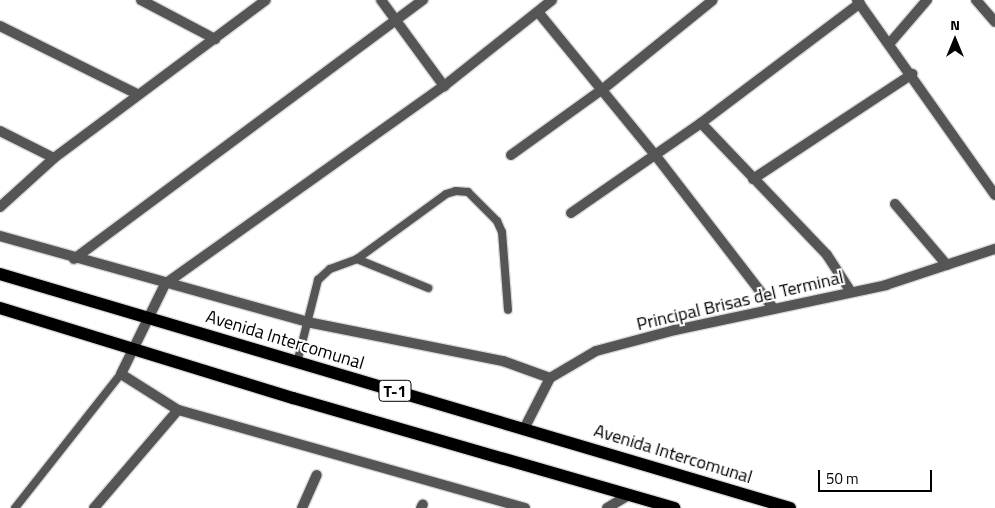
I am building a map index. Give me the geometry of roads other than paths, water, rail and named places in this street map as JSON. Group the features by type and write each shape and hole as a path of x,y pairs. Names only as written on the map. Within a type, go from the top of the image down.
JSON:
{"main road":[{"name":"Avenida Intercomunal","path":"0,274 151,317 297,363 525,427 790,508"},
{"name":"T-1","path":"0,308 674,508"}],"street":[{"path":"141,0 215,39"},
{"path":"0,207 54,158 137,94 266,0"},
{"path":"381,0 444,86"},
{"path":"74,259 423,0"},
{"path":"525,508 178,410 121,374 151,317 165,284 444,86 552,0"},
{"path":"511,155 603,89 713,0"},
{"path":"890,43 927,0"},
{"path":"976,0 995,22"},
{"path":"571,213 656,156 701,123 858,2 912,74 995,196"},
{"path":"538,12 603,89 774,309"},
{"path":"0,26 137,94"},
{"path":"753,179 912,74"},
{"path":"701,123 827,255 851,292"},
{"path":"0,131 54,158"},
{"path":"895,204 928,239 947,265"},
{"name":"Avenida Intercomunal","path":"0,236 74,259 307,322 504,361 550,378"},
{"name":"Principal Brisas del Terminal","path":"550,378 596,351 851,292 947,265 995,249"},
{"path":"525,427 550,378"},
{"path":"94,508 178,410"},
{"path":"302,508 317,476"},
{"path":"607,508 629,495"}],"lane":[{"path":"297,363 318,280 330,269 357,259 446,194 468,192 498,221 502,232 508,310"},
{"path":"357,259 428,288"},
{"path":"15,508 121,374"}]}
